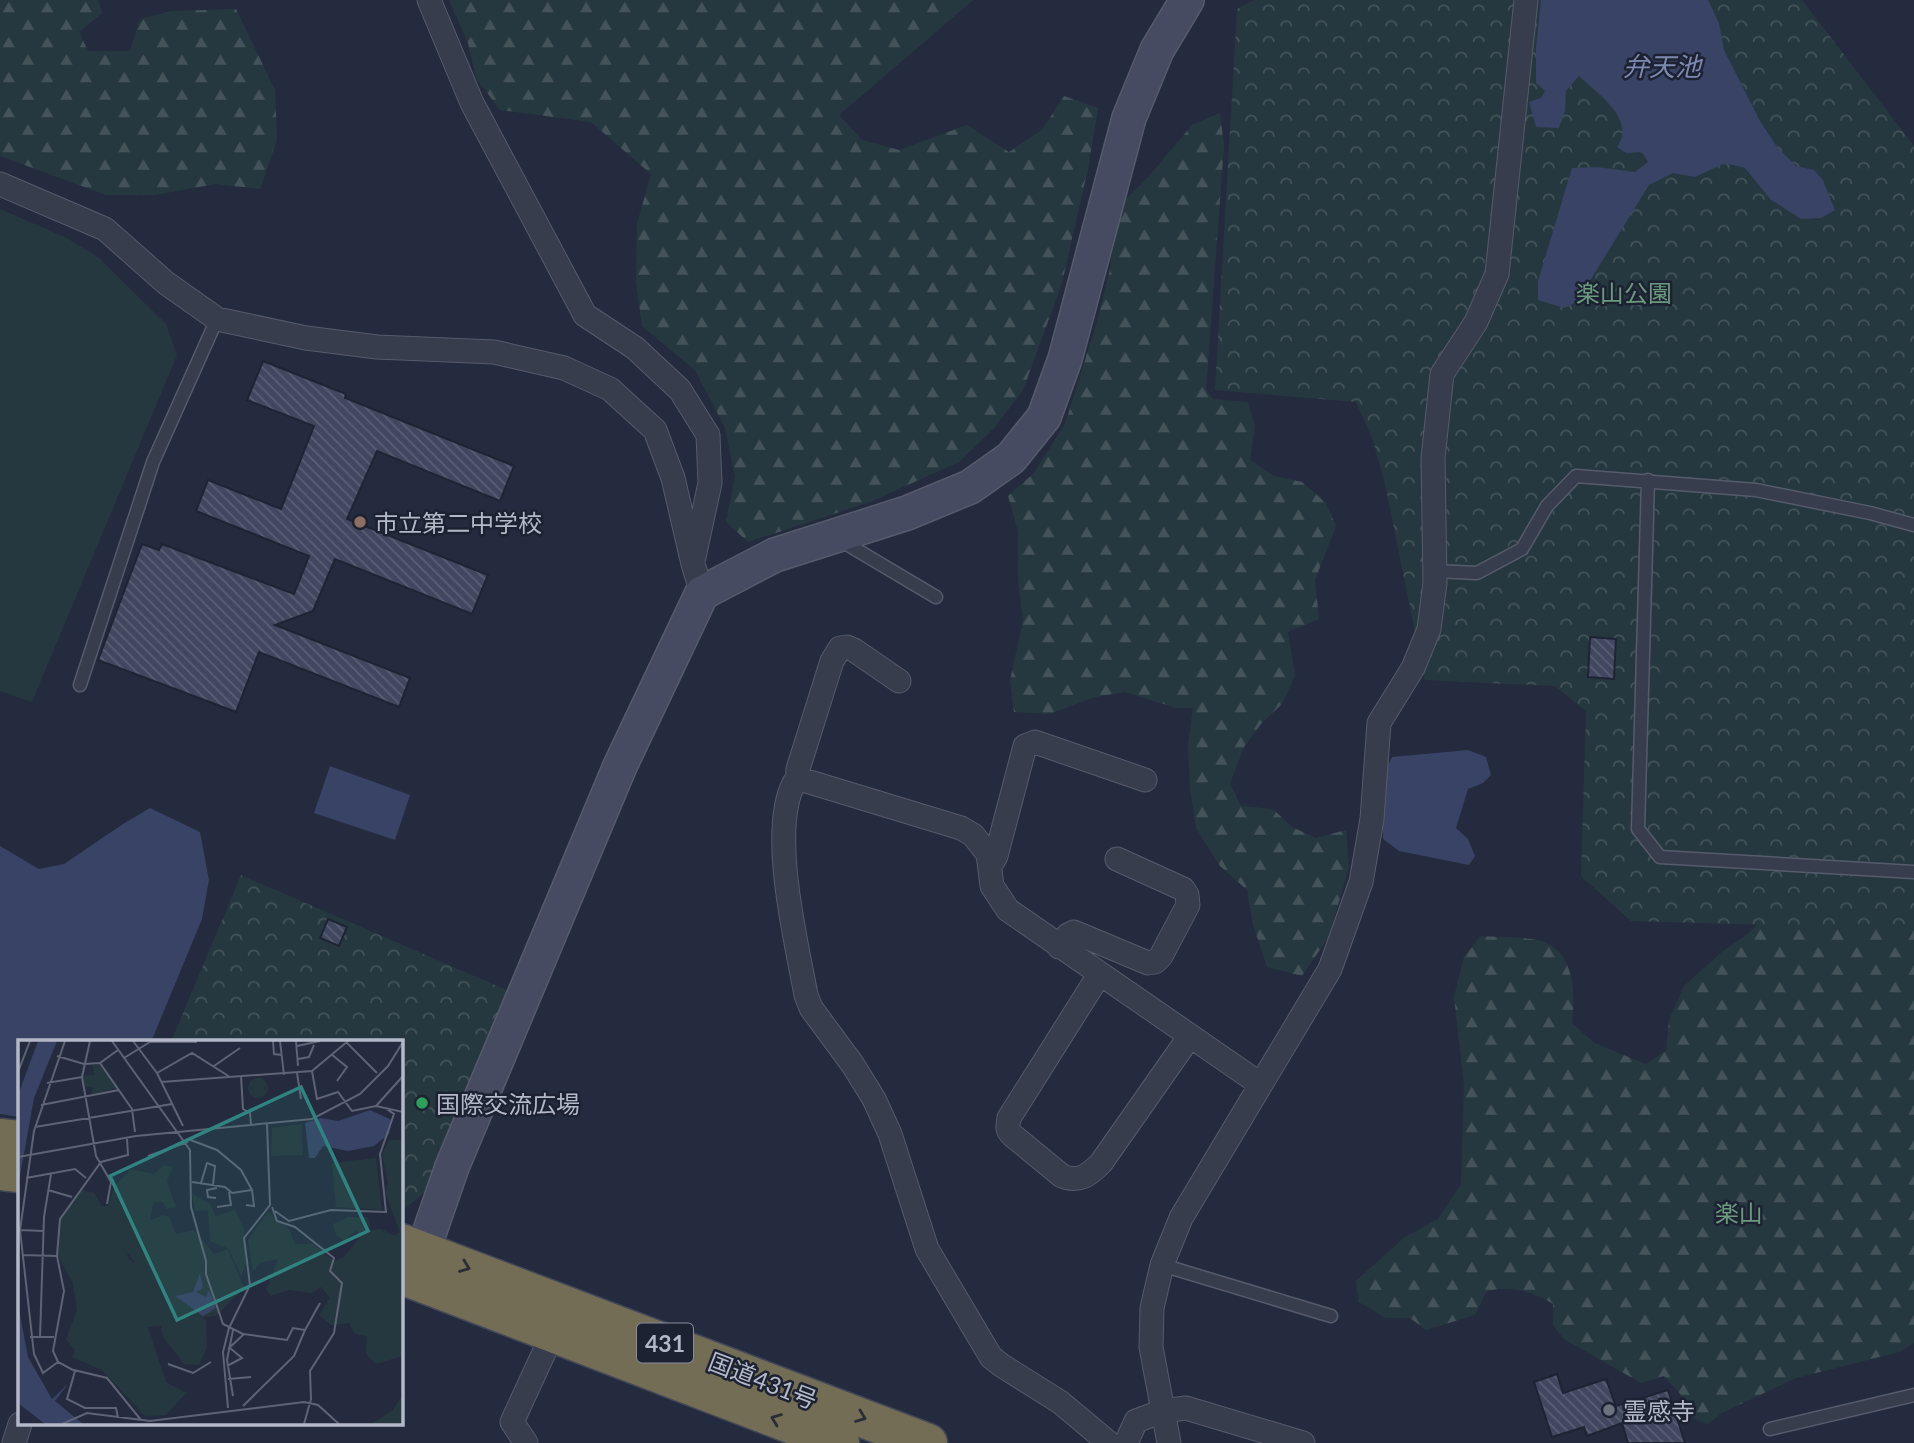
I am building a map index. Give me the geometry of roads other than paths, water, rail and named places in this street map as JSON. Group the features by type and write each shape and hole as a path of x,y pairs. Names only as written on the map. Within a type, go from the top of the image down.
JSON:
{"highway":[{"path":"0,1138 18,1140"},
{"path":"0,1171 18,1173"},
{"name":"国道431号","path":"410,1262 553,1333 840,1443"},
{"name":"国道431号","path":"410,1262 929,1443"}],"street":[{"path":"410,1262 697,579 710,483 708,435 680,390 635,348 585,315 472,103 429,0"},
{"path":"697,579 907,513 970,487 1011,458 1044,416 1065,359 1129,118 1157,50 1187,0"},
{"path":"1169,1443 1151,1347 1152,1308 1162,1265 1181,1218 1330,968 1361,882 1372,819 1379,723 1413,668 1429,629 1435,571 1433,458 1442,374 1476,322 1497,274 1526,0"},
{"path":"0,184 105,229 166,284 217,319 341,343 494,352 564,368 610,389 655,430 673,478 697,579"},
{"path":"899,681 854,650 840,648 832,661 798,769 797,781 791,789 785,815 784,857 806,995 811,1008 874,1099 890,1134 926,1250 991,1357 1060,1402 1109,1443"},
{"path":"990,866 996,856 1025,746 1029,743 1035,742 1145,780"},
{"path":"797,781 803,780 961,828 973,835 988,854 992,886 1007,911 1260,1084"},
{"path":"1059,947 1068,935 1074,932 1148,963 1155,962 1161,956 1188,905 1187,895 1183,889 1118,859"},
{"path":"1099,975 1007,1125 1012,1135 1062,1177 1071,1180 1088,1176 1101,1163 1190,1036"},
{"path":"526,1443 512,1422 553,1333"},
{"path":"1126,1443 1136,1421 1163,1411 1186,1408 1303,1443"},
{"path":"14,1443 19,1426"}],"lane":[{"path":"80,685 153,462 217,319"},
{"path":"1435,571 1477,573 1522,549 1546,506 1576,475 1756,490 1870,513 1914,525"},
{"path":"1648,480 1638,829 1660,857 1914,872"},
{"path":"834,537 936,597"},
{"path":"1162,1265 1331,1316"},
{"path":"1770,1429 1914,1395"}],"water":[{"name":"弁天池","path":"1541,0 1708,0 1719,23 1724,50 1760,121 1777,147 1796,166 1814,170 1823,180 1835,210 1821,218 1801,219 1770,199 1745,168 1725,163 1695,177 1673,173 1649,185 1577,302 1564,308 1538,300 1538,281 1572,168 1597,167 1635,172 1648,162 1642,152 1626,153 1617,147 1622,137 1619,117 1579,76 1566,91 1565,111 1559,128 1536,127 1529,102 1541,98 1545,91 1536,83 1536,48"},
{"path":"1468,750 1486,757 1491,775 1483,783 1468,789 1456,828 1468,839 1475,856 1469,865 1399,851 1383,839 1383,787 1392,757"},
{"path":"330,766 410,795 395,840 314,813"},
{"path":"150,808 200,832 209,880 202,919 152,1040 18,1040 18,1117 0,1114 0,846 39,869 64,864"}],"place":[{"name":"市立第二中学校","path":"360,522"},
{"name":"国際交流広場","path":"422,1103"},
{"name":"霊感寺","path":"1609,1410"}],"park label":[{"name":"楽山公園","path":"1624,292"},
{"name":"楽山","path":"1739,1212"}]}
